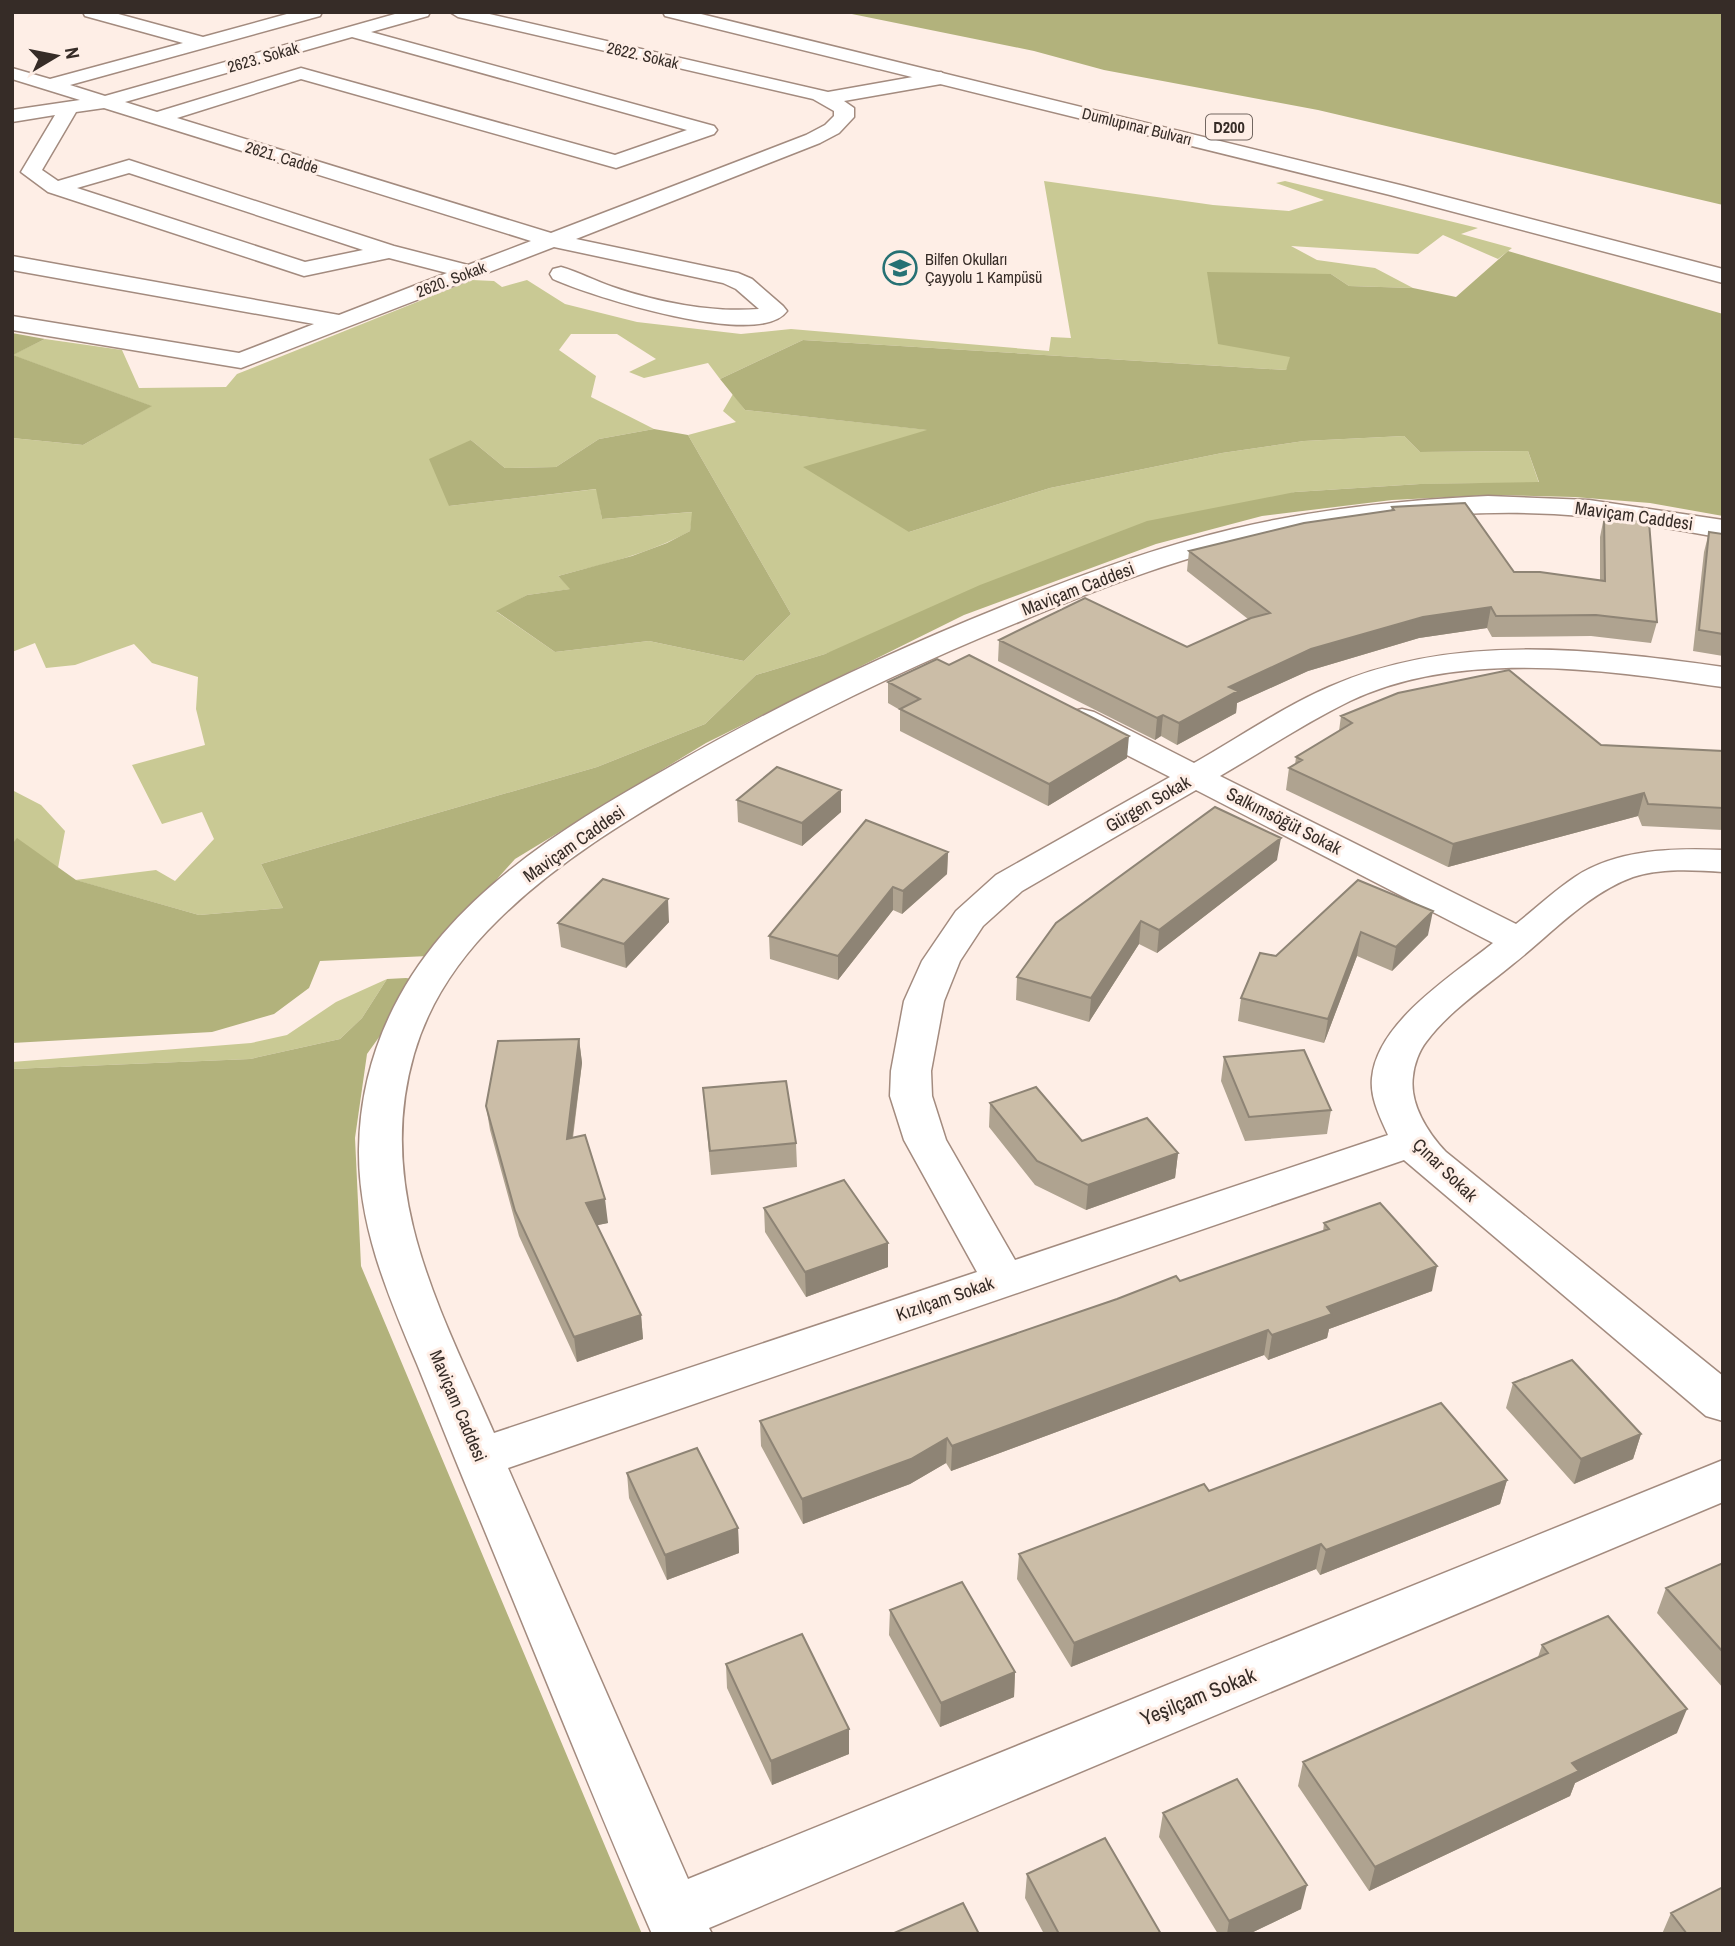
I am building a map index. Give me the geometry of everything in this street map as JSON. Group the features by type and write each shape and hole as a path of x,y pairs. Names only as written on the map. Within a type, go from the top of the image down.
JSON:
{"main road":[{"path":"90,12 202,42"},
{"path":"49,85 314,12"},
{"name":"2623. Sokak","path":"12,116 104,102 422,12"},
{"name":"2622. Sokak","path":"458,12 827,98"},
{"name":"Dumlupınar Bulvarı","path":"671,12 1397,190 1723,276"},
{"name":"Dumlupınar Bulvarı","path":"735,12 1123,103"},
{"path":"55,188 135,151 166,121 301,73 616,162 707,130 354,32"},
{"name":"2621. Cadde","path":"12,73 551,240 730,278 744,284 775,311 754,318 679,309 623,298 561,274"},
{"path":"827,98 941,78"},
{"name":"2620. Sokak","path":"12,324 242,361 821,136 840,123 845,114 844,108 827,98"},
{"path":"69,108 22,173 55,188 304,269 389,251"},
{"path":"135,151 389,251 468,272"},
{"path":"12,263 342,322"},
{"name":"Maviçam Caddesi","path":"677,1924 479,1458 397,1258 386,1221 380,1184 380,1142 383,1101 390,1062 401,1030 434,971 474,922 526,877 577,839 647,794 767,726 937,645 1094,581 1156,560 1277,528 1434,509 1548,505 1627,513 1723,529"},
{"path":"937,645 974,664"},
{"name":"Gürgen Sokak","path":"1003,1279 925,1140 911,1096 911,1071 923,1001 941,961 968,919 1009,883 1339,694 1370,680 1404,671 1504,661 1585,659 1723,677"},
{"name":"Salkımsöğüt Sokak","path":"1048,701 1519,941"},
{"name":"Çınar Sokak","path":"1723,861 1670,860 1621,868 1589,884 1424,1019 1398,1056 1392,1077 1392,1097 1412,1142 1451,1180 1723,1403"},
{"name":"Kızılçam Sokak","path":"479,1458 1412,1142"},
{"name":"Yeşilçam Sokak","path":"677,1924 1723,1480"}],"green space":[{"path":"842,12 1723,12 1723,205 1318,110 1104,70 1034,51"},
{"path":"1044,181 1213,205 1289,211 1324,200 1276,183 1285,181 1478,228 1461,234 1512,248 1498,259 1443,235 1418,254 1291,246 1317,260 1375,268 1413,288 1349,286 1331,274 1286,370 803,340 720,379 708,363 644,378 629,372 656,359 617,334 571,334 559,350 596,376 591,397 654,429 599,439 556,467 505,468 471,440 449,506 597,489 602,519 693,512 690,531 642,552 558,576 571,589 527,595 497,612 555,652 649,641 744,661 791,614 688,435 736,422 723,411 733,394 745,410 929,430 909,532 1050,488 1222,453 1304,441 1404,436 1420,452 1528,451 1539,483 1420,484 1295,492 825,654 756,675 705,724 597,767 261,864 283,908 199,915 75,880 156,870 175,881 214,839 202,812 162,824 132,765 205,745 196,709 198,677 152,663 134,644 75,665 46,668 35,643 12,652 12,438 83,445 151,406 12,355 45,339 122,350 139,388 226,387 237,374 472,280 494,281 502,287 527,280 565,304 637,322 741,334 791,329 1049,351 1051,337 1071,338"},
{"path":"1508,251 1723,314 1723,516 1650,503 1574,497 1492,495 1392,500 1262,516 1156,544 964,615 706,743 515,859 428,956 320,961 309,988 274,1014 212,1032 12,1043 12,844 17,838 76,880 199,915 283,908 261,864 597,767 705,724 756,675 825,654 980,585 1147,521 1295,492 1420,484 1539,482 1528,451 1420,452 1404,436 1304,441 1222,453 1050,488 909,532 803,467 927,430 745,410 720,379 803,340 1286,370 1290,357 1218,344 1207,272 1331,274 1349,286 1413,288 1456,297"},
{"path":"12,333 45,339 13,355 152,406 83,445 12,438"},
{"path":"654,429 688,435 791,614 744,661 649,641 555,652 496,611 527,595 570,589 558,576 632,556 667,543 690,531 692,512 602,519 596,489 449,506 429,459 471,440 505,468 556,467 599,439"},
{"path":"12,790 41,805 65,831 58,868 17,839 12,844"},
{"path":"387,979 362,1018 340,1039 250,1059 12,1069 12,1062 251,1043 287,1035 336,1002"},
{"path":"387,979 420,980 367,1054 355,1138 361,1266 642,1934 12,1934 12,1069 250,1059 340,1039 362,1018"}],"building":[{"path":"1465,503 1514,572 1540,572 1605,581 1604,517 1649,522 1657,622 1596,615 1496,616 1491,607 1423,617 1311,649 1229,687 1238,691 1179,723 1163,715 1157,718 999,640 1085,598 1187,647 1251,618 1270,613 1189,551 1304,523 1394,510 1392,507"},
{"path":"1709,532 1723,534 1723,634 1699,630"},
{"path":"969,655 1129,736 1049,784 900,709 920,699 888,682 937,659 949,665"},
{"path":"1509,670 1601,745 1723,751 1723,808 1648,804 1644,793 1453,844 1289,768 1302,760 1296,757 1352,723 1341,716 1398,693"},
{"path":"777,767 841,790 802,823 737,800"},
{"path":"1215,807 1281,838 1159,930 1141,921 1091,998 1017,977 1056,923"},
{"path":"866,820 948,852 903,891 893,887 838,956 769,936"},
{"path":"603,879 668,899 624,944 558,923"},
{"path":"1358,880 1433,911 1396,947 1361,932 1328,1019 1241,998 1260,953 1276,956"},
{"path":"579,1039 567,1139 585,1135 605,1199 586,1203 641,1315 574,1337 515,1211 486,1106 498,1041"},
{"path":"1304,1050 1331,1110 1249,1117 1224,1057"},
{"path":"786,1081 796,1143 710,1151 703,1088"},
{"path":"1036,1087 1082,1141 1147,1118 1178,1153 1088,1185 1037,1161 990,1103"},
{"path":"844,1180 888,1243 805,1272 764,1208"},
{"path":"1380,1203 1437,1266 1327,1307 1332,1314 1272,1335 1268,1330 952,1446 947,1438 911,1459 802,1499 760,1421 1117,1299 1176,1276 1180,1281 1329,1229 1324,1223"},
{"path":"1572,1360 1641,1434 1581,1459 1513,1383"},
{"path":"1441,1403 1507,1480 1326,1550 1321,1544 1074,1643 1019,1554 1204,1484 1209,1491"},
{"path":"697,1448 738,1528 665,1555 627,1473"},
{"path":"1723,1563 1723,1652 1666,1588"},
{"path":"962,1582 1015,1672 941,1703 890,1610"},
{"path":"1608,1616 1687,1709 1572,1763 1579,1771 1375,1867 1303,1762 1548,1653 1542,1645"},
{"path":"802,1634 849,1729 771,1761 726,1664"},
{"path":"1237,1779 1307,1885 1229,1921 1163,1813"},
{"path":"1105,1838 1161,1934 1059,1934 1027,1874"},
{"path":"1723,1887 1723,1934 1687,1934 1671,1913"},
{"path":"963,1903 979,1934 892,1934"}],"place":[{"name":"Bilfen Okulları Çayyolu 1 Kampüsü","path":"900,268"}]}
